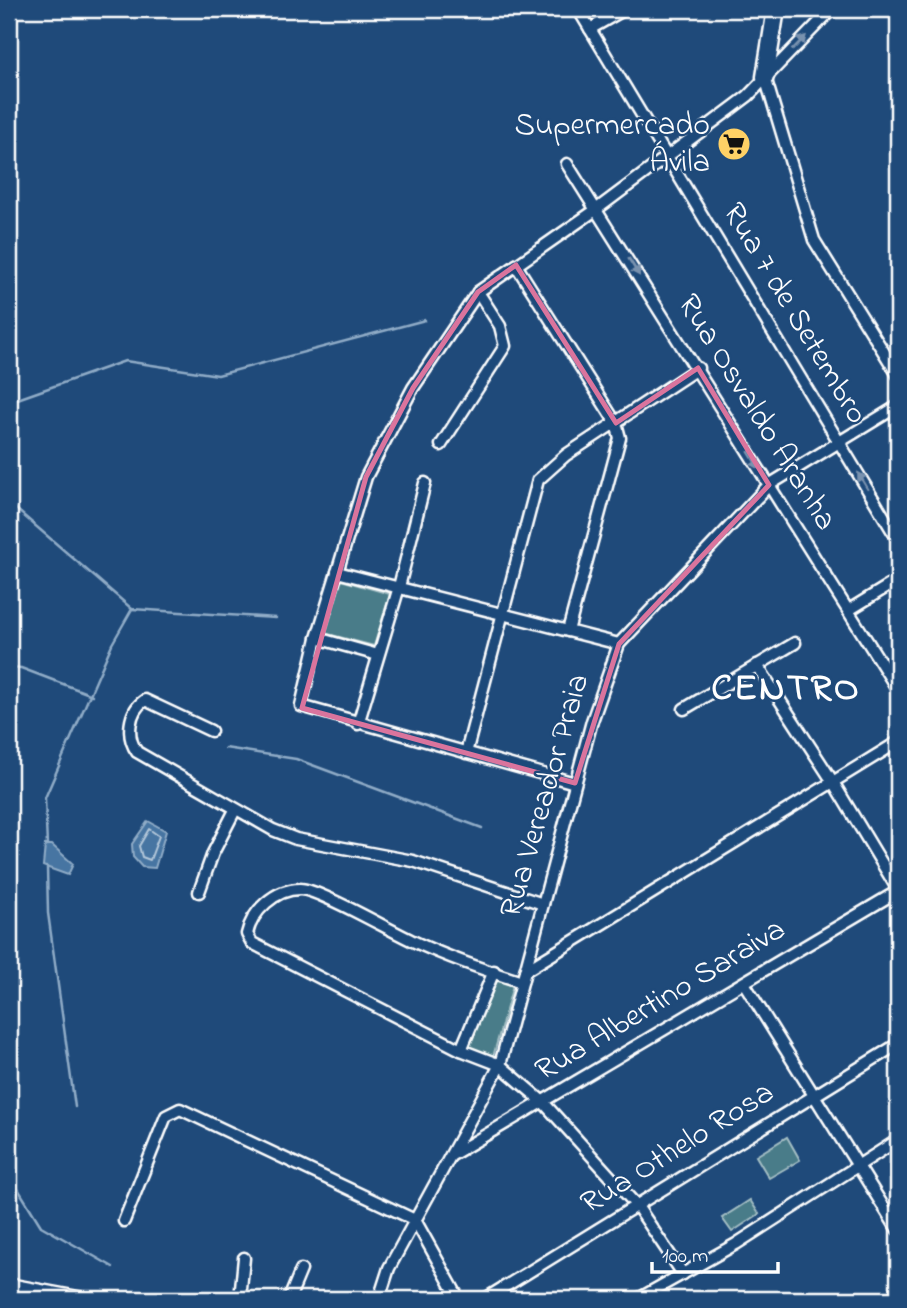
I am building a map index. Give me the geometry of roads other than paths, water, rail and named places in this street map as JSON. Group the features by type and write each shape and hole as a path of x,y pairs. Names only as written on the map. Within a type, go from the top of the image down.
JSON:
{"main road":[{"path":"765,77 776,9"}],"street":[{"name":"Rua 7 de Setembro","path":"578,9 898,540"},
{"path":"590,29 625,9"},
{"path":"575,783 302,708 301,695 366,477 413,388 478,292 597,209 748,96 832,9"},
{"path":"765,77 814,240 898,375"},
{"name":"Rua Osvaldo Aranha","path":"567,164 698,368 898,690"},
{"path":"516,265 616,423 620,438 568,631"},
{"path":"441,445 505,346 500,326 478,292"},
{"path":"466,754 538,480 566,455 698,368"},
{"name":"Rua Vereador Praia","path":"379,1299 389,1268 500,1065 575,783 619,644 769,485 898,406"},
{"path":"358,724 399,587 425,483"},
{"path":"337,572 619,644"},
{"path":"849,610 898,580"},
{"path":"317,638 378,654"},
{"path":"684,709 795,642"},
{"path":"757,665 833,782 898,891"},
{"path":"211,731 145,700 137,706 132,718 130,738 137,752 235,810 296,839 413,861 543,904"},
{"path":"525,971 898,742"},
{"path":"199,892 213,853 235,810"},
{"path":"522,982 418,943 312,892 292,890 266,903 257,912 248,929 247,939 252,943 461,1050 500,1065 543,1102 637,1206 683,1274"},
{"name":"Rua Albertino Saraiva","path":"452,1156 898,891"},
{"path":"461,1050 494,971"},
{"path":"744,983 898,1230"},
{"name":"Rua Othelo Rosa","path":"485,1299 898,1044"},
{"path":"124,1221 166,1116 180,1109 415,1220 459,1299"},
{"path":"638,1299 736,1244 898,1140"},
{"path":"889,1214 898,1208"},
{"path":"240,1299 244,1258"},
{"path":"289,1299 301,1270"},
{"path":"9,1284 89,1299"}],"water":[{"path":"148,821 166,831 155,868 142,867 133,857 132,844"},
{"path":"45,845 52,845 73,864 68,875 43,866"}],"waterway":[{"path":"9,402 125,361 218,375 425,320"},
{"path":"9,503 132,609 276,618"},
{"path":"47,846 45,798 112,644 132,609"},
{"path":"9,667 21,668 92,695"},
{"path":"225,748 296,759 482,828"},
{"path":"47,867 48,913 75,1107"},
{"path":"9,1181 15,1184 41,1226 113,1267"}],"place":[{"name":"Supermercado Ávila","path":"734,144"}],"district":[{"name":"CENTRO","path":"786,690"}]}
